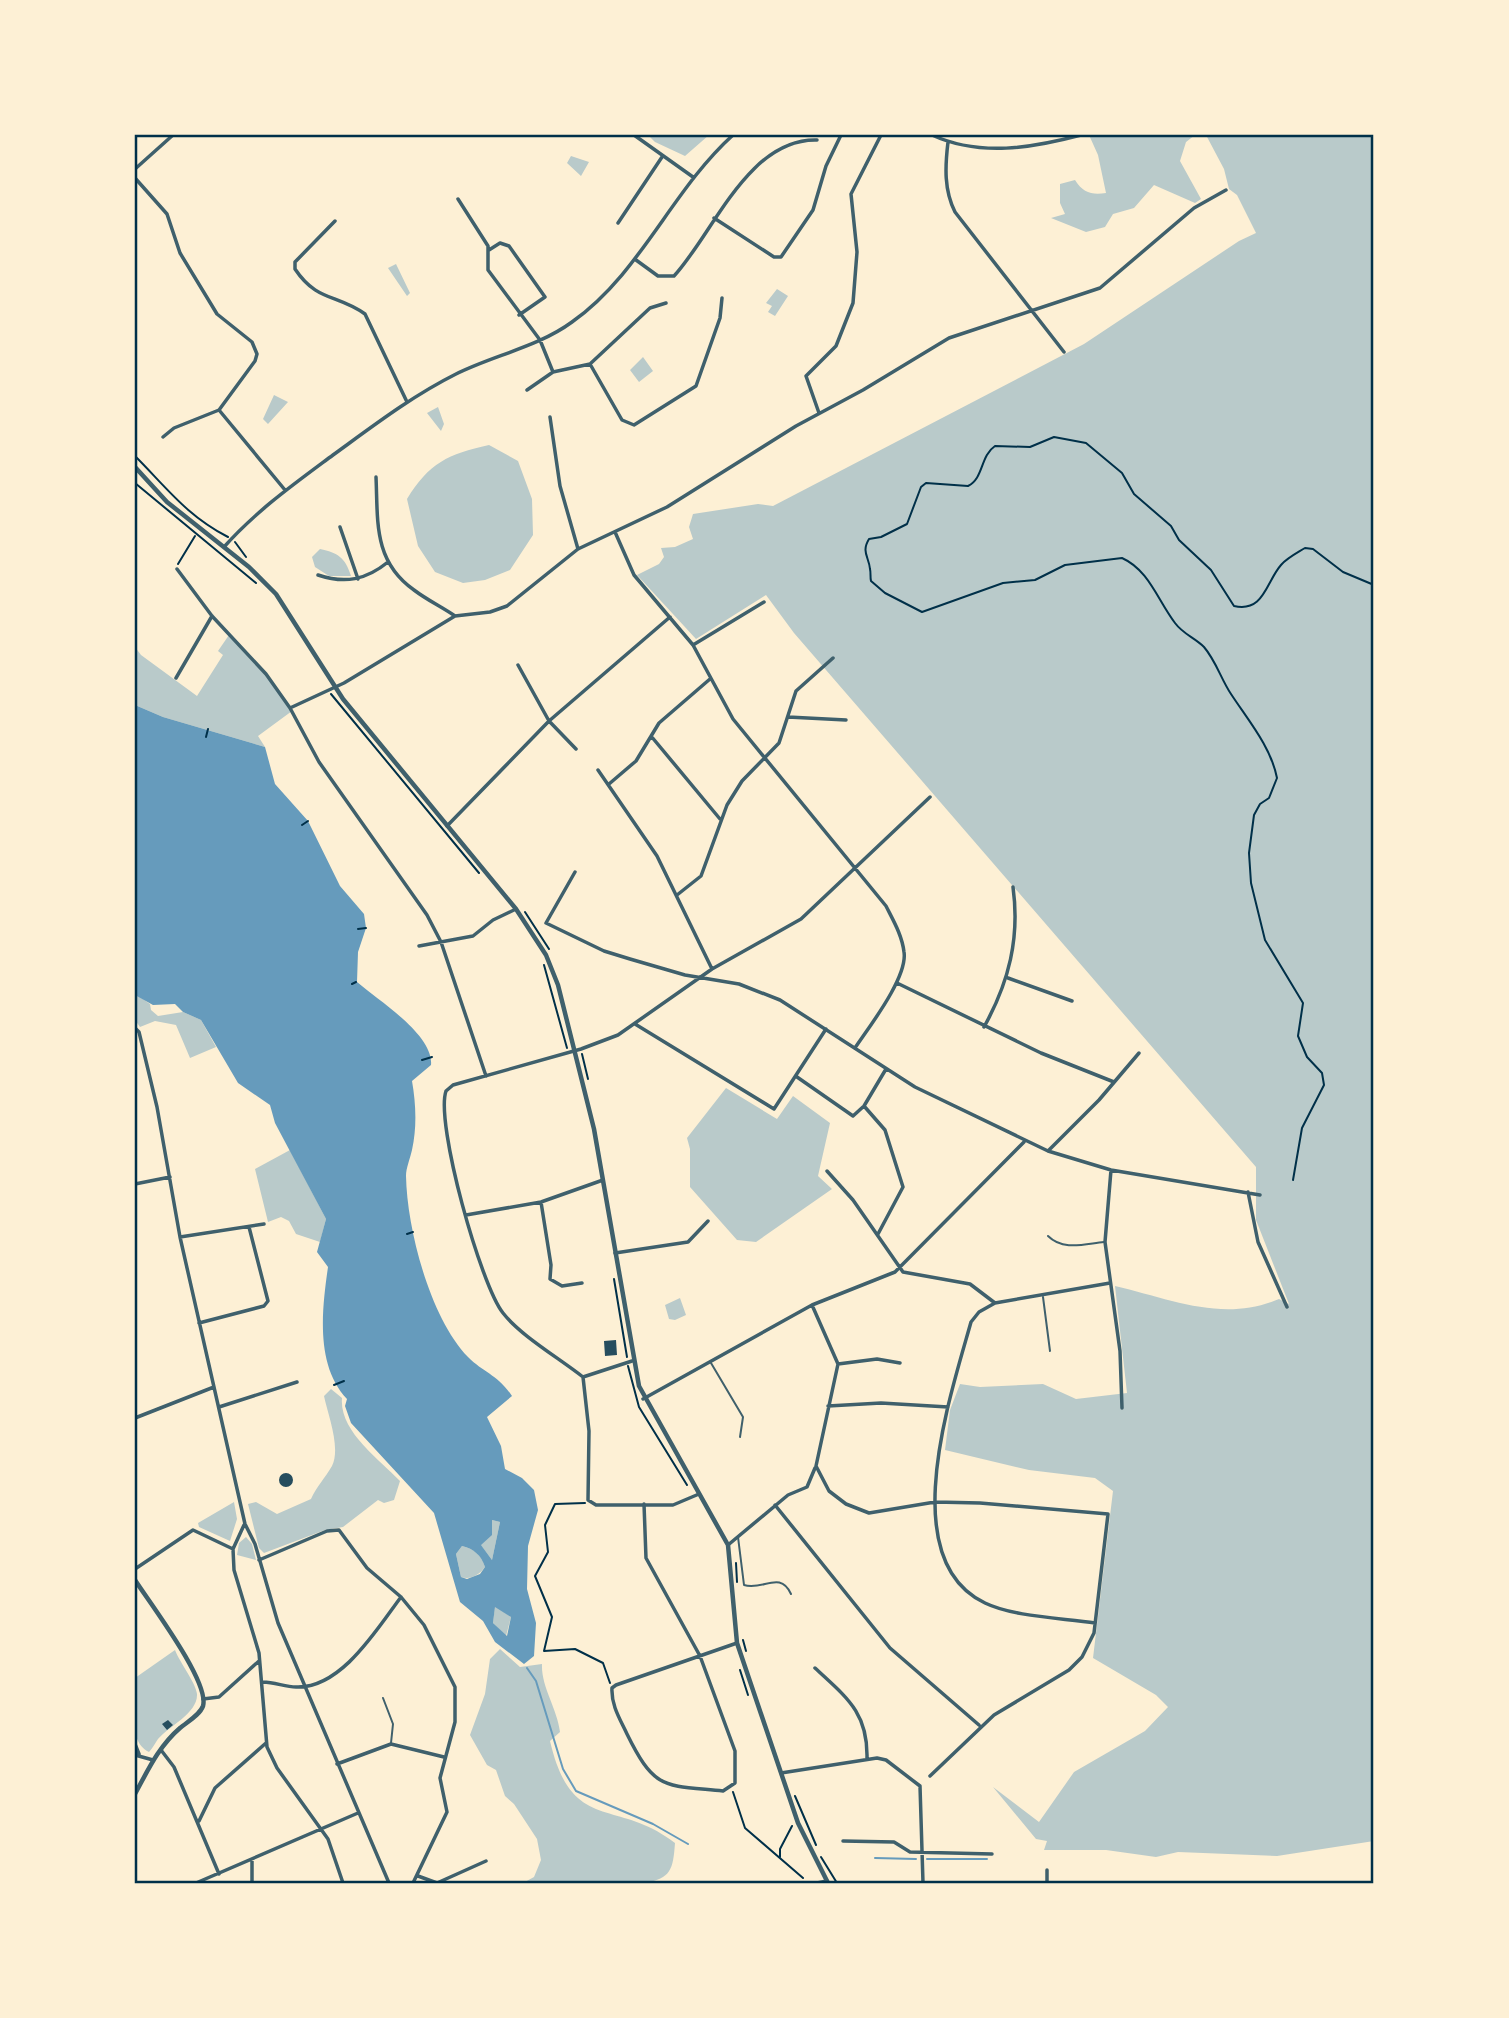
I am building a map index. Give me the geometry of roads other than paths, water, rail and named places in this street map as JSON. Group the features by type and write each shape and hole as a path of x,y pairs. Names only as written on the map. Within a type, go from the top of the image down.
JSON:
{"street":[{"path":"135,169 173,135"},
{"path":"634,135 693,177"},
{"path":"223,547 245,522 285,490 407,402 458,373 540,340 570,324 598,302 636,260 693,177 733,135"},
{"path":"714,218 774,257 781,257 813,210 826,166 841,135"},
{"path":"819,414 806,376 836,346 853,303 857,252 850,194 881,135"},
{"path":"932,135 948,142 1004,148 1045,144 1081,135"},
{"path":"636,260 663,278 674,276 741,182 758,166 792,144 803,140 817,140"},
{"path":"948,142 946,176 951,204 1064,352"},
{"path":"618,223 662,157"},
{"path":"135,178 167,214 180,253 217,314 253,342 255,348 255,361 219,410 173,428 163,437"},
{"path":"290,708 331,688 455,616 490,612 507,606 578,549 667,507 948,338 1100,288 1194,208 1226,190"},
{"path":"458,200 489,250 488,270 540,340 553,372"},
{"path":"335,222 295,262 295,269 318,294 352,304 365,314 407,402"},
{"path":"489,250 500,243 509,246 545,297 519,315"},
{"path":"590,364 622,420 634,425 696,387 720,318 722,298"},
{"path":"527,390 553,372 590,364 650,308 666,303"},
{"path":"219,410 285,490"},
{"path":"550,417 560,485 578,549"},
{"path":"135,467 167,502 276,594 331,688 519,908 551,966 603,1180 630,1362 643,1399 728,1545 737,1643 798,1823 827,1882 817,1883"},
{"path":"376,477 379,541 388,562 414,590 455,616"},
{"path":"340,527 358,579"},
{"path":"615,532 634,575 693,645 733,719 886,905 898,930 905,959 897,983 855,1048"},
{"path":"318,575 339,580 358,579 375,573 388,562"},
{"path":"177,569 212,617 266,674 290,708 319,762 413,894 442,942 486,1076"},
{"path":"693,645 764,602"},
{"path":"447,826 549,720 670,616"},
{"path":"176,678 212,617"},
{"path":"677,895 701,876 720,819 742,781 779,743 796,691 833,659"},
{"path":"518,665 549,720 576,749"},
{"path":"609,784 636,761 659,723 710,679"},
{"path":"788,717 846,720"},
{"path":"651,736 720,819"},
{"path":"598,770 657,856 712,969"},
{"path":"699,1494 673,1505 590,1503 589,1431 583,1377 502,1312 466,1215 448,1146 444,1096 453,1085 581,1049 612,1038 635,1024 712,969 801,919 930,797"},
{"path":"575,872 546,923 604,951 761,992 791,1006 932,1096 1024,1142 1048,1151 1111,1170 1260,1195"},
{"path":"984,1027 1009,978 1014,937 1012,886"},
{"path":"419,946 473,936 493,920 519,908"},
{"path":"1009,978 1073,1001"},
{"path":"897,983 984,1027 1114,1082"},
{"path":"635,1024 770,1108 777,1108 827,1029"},
{"path":"137,1030 244,1524 255,1544 278,1623 389,1883"},
{"path":"1048,1151 1139,1053"},
{"path":"797,1077 853,1116 864,1106 886,1069"},
{"path":"864,1106 885,1130 903,1187 877,1235"},
{"path":"643,1399 812,1305 895,1272 1024,1142"},
{"path":"1111,1170 1105,1242 1120,1351 1122,1408"},
{"path":"827,1171 839,1182 907,1274 970,1284 995,1303"},
{"path":"135,1184 170,1177"},
{"path":"466,1215 541,1202 603,1180"},
{"path":"1248,1192 1258,1241 1287,1307"},
{"path":"541,1202 551,1265 550,1279 562,1286 582,1283"},
{"path":"615,1252 688,1242 708,1221"},
{"path":"180,1237 264,1224"},
{"path":"199,1323 264,1306 268,1301 249,1227"},
{"path":"1095,1623 986,1604 965,1590 942,1554 935,1503 948,1407 971,1322 979,1312 995,1303 1110,1283"},
{"path":"728,1545 788,1495 807,1488 816,1466 838,1364 812,1305"},
{"path":"838,1364 877,1359 900,1363"},
{"path":"583,1377 630,1362"},
{"path":"219,1407 296,1382"},
{"path":"135,1418 214,1387"},
{"path":"828,1406 881,1403 948,1407"},
{"path":"816,1466 829,1491 860,1511 883,1512 935,1503 999,1504 1108,1514 1090,1644 1069,1671 1015,1700 980,1726 930,1776"},
{"path":"644,1504 646,1558 700,1656 735,1751 736,1779 732,1787 723,1791 676,1786 646,1770 615,1710 612,1688 700,1656 737,1643"},
{"path":"775,1505 890,1648 980,1726"},
{"path":"244,1524 233,1549 234,1570 259,1661 266,1743 277,1768 323,1830 343,1883"},
{"path":"135,1569 193,1530 233,1549"},
{"path":"259,1560 327,1531 339,1530 367,1568 401,1597 424,1625 455,1687 454,1722 440,1778 447,1812 413,1883"},
{"path":"135,1580 183,1655 204,1699 198,1713 160,1749 135,1794"},
{"path":"262,1682 297,1688 340,1671 401,1597"},
{"path":"204,1699 219,1697 259,1661"},
{"path":"815,1668 853,1706 865,1724 867,1758"},
{"path":"199,1821 215,1787 266,1743"},
{"path":"135,1744 137,1754 153,1760"},
{"path":"337,1764 391,1744 444,1757"},
{"path":"160,1749 174,1768 187,1801 199,1821 219,1874"},
{"path":"781,1773 867,1758 886,1760 920,1786 923,1883"},
{"path":"196,1883 358,1813"},
{"path":"843,1841 894,1842 910,1852 992,1854"},
{"path":"252,1860 252,1883"},
{"path":"417,1875 437,1883 486,1861"},
{"path":"1047,1870 1048,1883"}],"lane":[{"path":"1048,1236 1056,1244 1105,1242"},
{"path":"1043,1296 1050,1352"},
{"path":"712,1363 743,1417 740,1437"},
{"path":"738,1537 744,1585 749,1587 784,1582 792,1594"},
{"path":"383,1698 393,1724 391,1744"}],"water":[{"path":"135,705 163,717 265,747 275,784 308,821 340,886 364,914 366,928 358,952 357,982 403,1019 424,1042 430,1054 431,1065 412,1081 415,1124 406,1176 407,1197 423,1272 442,1320 468,1357 501,1383 512,1396 487,1417 501,1446 505,1469 522,1478 534,1490 538,1510 528,1546 527,1589 536,1623 534,1656 524,1664 495,1642 483,1621 460,1602 434,1513 351,1423 345,1406 347,1399 337,1385 325,1353 323,1318 328,1267 317,1252 326,1219 275,1123 270,1105 238,1083 201,1020 183,1012 175,1004 153,1005 135,995","holes":["492,1520 500,1522 492,1560 481,1545 492,1535","462,1546 470,1549 479,1556 485,1567 480,1574 467,1579 461,1577 456,1554","495,1607 511,1617 507,1636 493,1623"]}],"waterway":[{"path":"527,1668 536,1681 563,1769 576,1791 653,1824 688,1844"},
{"path":"875,1858 916,1859"},
{"path":"927,1859 987,1859"}]}
